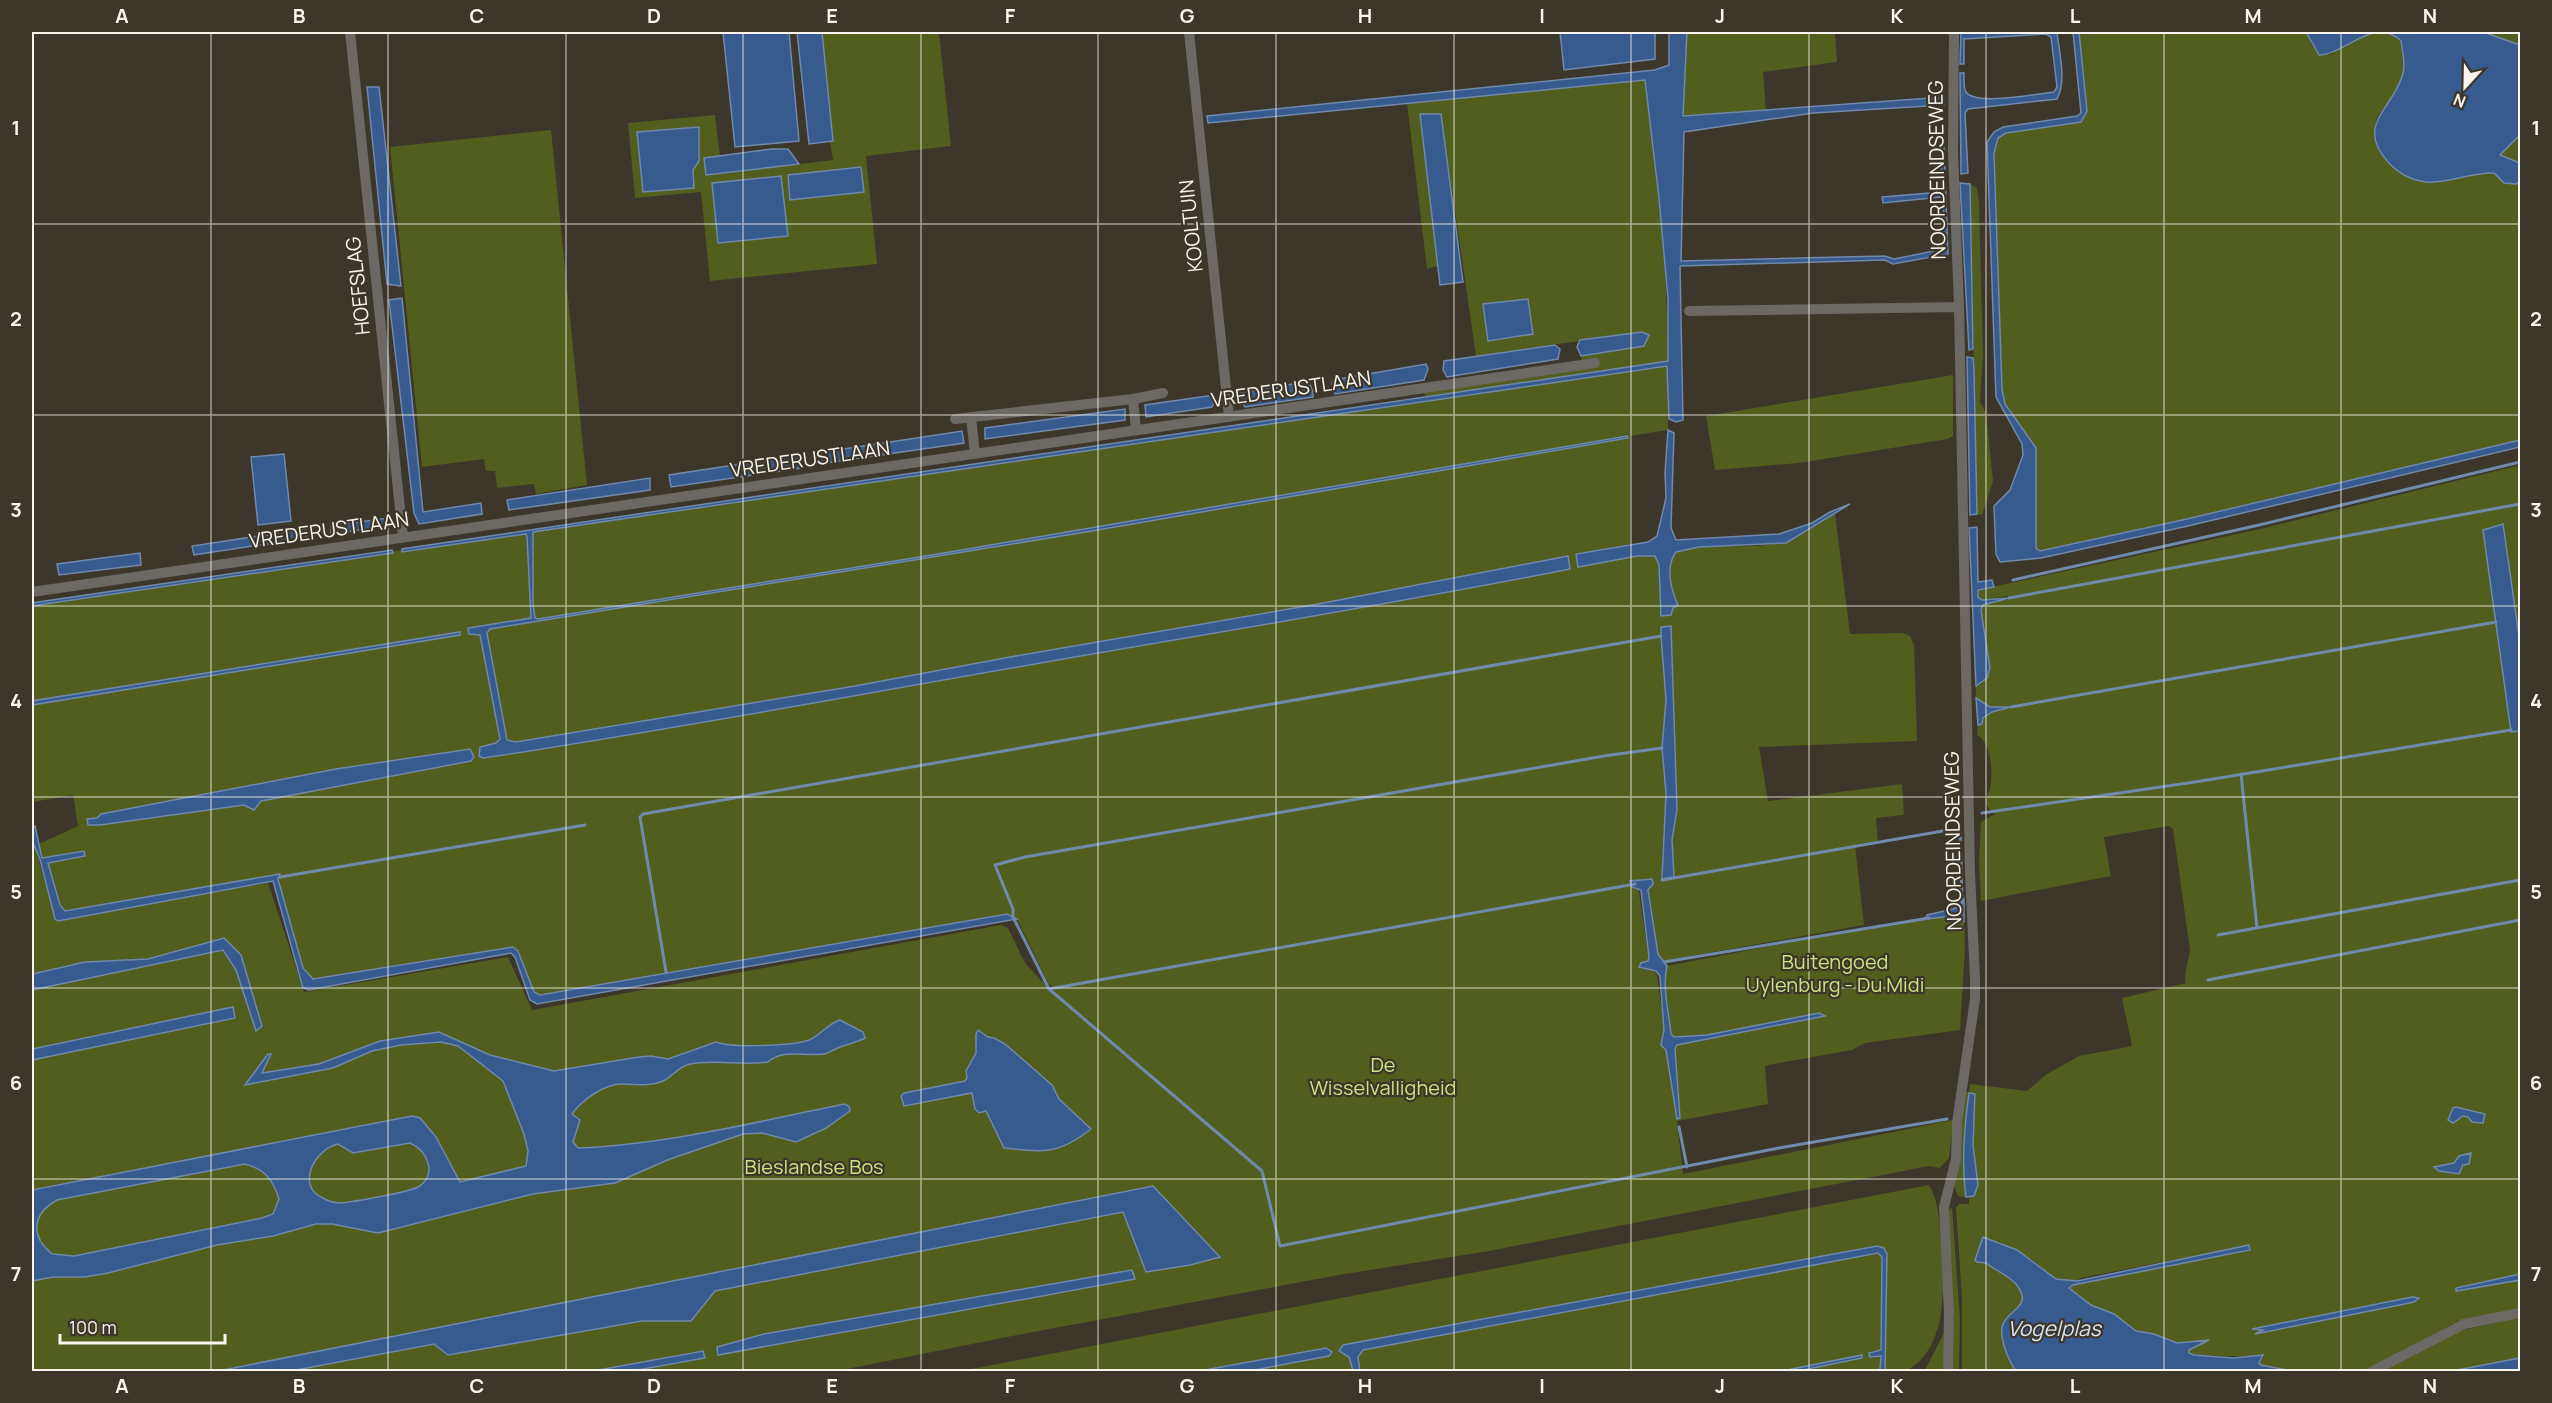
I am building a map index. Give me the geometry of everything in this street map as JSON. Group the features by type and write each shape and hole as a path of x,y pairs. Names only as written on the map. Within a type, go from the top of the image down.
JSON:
{"street":[{"name":"HOEFSLAG","path":"350,32 404,537"},
{"name":"KOOLTUIN","path":"1189,32 1229,417"},
{"name":"NOORDEINDSEWEG","path":"1948,1371 1949,1313 1944,1207 1956,1159 1958,1123 1975,999 1970,873 1959,307 1953,160 1954,32"},
{"path":"1689,311 1959,307"},
{"name":"VREDERUSTLAAN","path":"32,592 1595,363"},
{"path":"955,419 1133,399 1163,393"},
{"path":"1133,399 1136,430"},
{"path":"971,417 975,454"},
{"path":"2371,1371 2464,1324 2520,1313"}],"green space":[{"path":"822,32 939,32 951,146 866,156 877,264 710,281 701,192 635,198 628,123 715,115 720,156 704,158 706,175 833,160"},
{"path":"1687,32 1835,32 1837,62 1763,72 1766,111 1683,116"},
{"path":"2079,32 2306,32 2312,46 2330,55 2370,34 2391,33 2398,38 2403,59 2402,79 2396,94 2380,113 2375,128 2377,144 2384,157 2393,165 2422,179 2444,181 2490,172 2516,184 2520,181 2520,440 2187,519 2040,551 2035,548 2036,448 2005,404 2002,389 1994,154 1998,138 2006,133 2081,122 2087,111"},
{"path":"2483,32 2520,32 2520,46 2517,44"},
{"path":"1645,80 1657,185 1664,255 1668,361 1425,397 1424,392 1582,361 1581,356 1644,346 1642,332 1476,356 1441,114 1420,115 1438,266 1427,269 1407,103"},
{"path":"551,130 587,485 536,494 534,484 497,488 495,471 486,471 484,459 422,467 390,147"},
{"path":"2519,135 2520,163 2500,156 2500,152"},
{"path":"1970,184 1977,188 1979,203 1983,355 1980,402 1986,413 1993,481 1982,515 1977,514"},
{"path":"1668,365 1668,430 1630,436 1630,544 1577,554 1578,567 1637,556 1656,556 1671,615 1673,607 1678,604 1673,592 1670,571 1676,552 1689,548 1778,543 1801,534 1835,513 1850,634 1903,633 1910,636 1914,645 1917,741 1759,747 1768,801 1902,784 1904,815 1876,818 1878,841 1855,845 1864,925 1663,961 1658,955 1645,885 1638,886 1650,966 1657,975 1664,1026 1675,1049 1677,1045 1824,1016 1819,1013 1707,1035 1674,1037 1671,1034 1666,1000 1667,966 1865,928 1954,916 1964,921 1965,947 1960,1030 1865,1043 1852,1050 1768,1065 1765,1067 1768,1104 1677,1121 1683,1174 1953,1120 1949,1158 1940,1168 1929,1166 1489,1251 1339,1275 837,1371 32,1371 32,847 78,826 73,795 32,802 32,604","holes":["1570,569 1408,600 552,748 479,756 480,747 496,743 500,739 480,635 469,634 468,628 489,625 490,629 487,633 507,740 516,742 855,686 1421,586","1671,626 1677,809 1672,840 1674,876 1662,858 1666,793 1662,748 1666,700 1661,627","469,749 474,757 471,761 261,801 254,810 244,805 95,824 101,814 336,769","85,856 48,863 60,905 65,911 280,874 278,879 303,969 313,979 513,947 519,951 534,992 540,995 1007,914 1017,919 1049,985 1056,988 1049,989 1025,963 1008,928 1001,925 532,1010 508,957 304,992 268,883 56,920 39,861"]},
{"path":"1953,375 1953,436 1948,439 1799,463 1715,470 1706,416"},
{"path":"2520,465 2520,643 2503,525 2483,530 2511,732 2520,731 2520,1309 2458,1321 2365,1371 2292,1372 2261,1365 2259,1363 2264,1357 2194,1355 2189,1353 2189,1350 2205,1340 2177,1343 2154,1334 2136,1331 2114,1314 2091,1305 2069,1288 2073,1285 2250,1250 2249,1245 2067,1282 2054,1278 2028,1257 1998,1241 1979,1247 1975,1260 1999,1270 2014,1282 2022,1295 2021,1305 2006,1319 2002,1331 2006,1353 2016,1371 1962,1371 1962,1298 1956,1207 1959,1204 1969,1204 1969,1198 1958,1196 1954,1185 1966,1092 1969,1092 1970,1084 2027,1091 2047,1074 2079,1056 2132,1046 2122,998 2186,983 2190,950 2173,829 2169,826 2104,837 2111,876 1981,901 1979,861 1981,822 1995,814 1986,803 1991,783 1991,767 1986,745 1977,735 1978,725 1982,724 1989,714 2010,708 2010,706 1990,707 1976,698 1976,686 1982,684 1987,639 1981,610 1983,605 2008,599 2008,596 1982,600 1978,597 1978,590 2260,529","holes":["1969,1093 1974,1094 1973,1145 1978,1185 1974,1196 1967,1197 1963,1160","2471,1154 2470,1163 2463,1165 2453,1174 2434,1167 2454,1163"]},
{"path":"1929,1185 1937,1206 1939,1221 1943,1278 1941,1314 1937,1332 1930,1347 1920,1361 1906,1371 1885,1371 1887,1254 1881,1246 1453,1325 1343,1354 1349,1357 1353,1371 1249,1371 1329,1356 1326,1348 1199,1371 956,1372"},
{"path":"1952,1207 1960,1319 1959,1371 1953,1371 1948,1211"},
{"path":"1879,1253 1882,1256 1881,1350 1871,1351 1881,1356 1880,1371 1798,1371 1861,1358 1861,1355 1782,1372 1360,1372 1358,1357 1363,1350"},
{"path":"2520,1318 2520,1371 2382,1372 2462,1330"},
{"path":"1946,1329 1945,1371 1924,1372"}],"water":[{"path":"723,32 789,32 799,141 735,147"},
{"path":"797,32 822,32 833,141 809,144"},
{"path":"1560,32 1655,32 1655,59 1564,70"},
{"path":"1669,32 1687,32 1683,116 1944,97 1944,105 1813,113 1684,132 1681,261 1885,256 1894,259 1944,249 1943,200 1941,197 1883,203 1882,197 1942,192 1941,149 1944,148 1948,254 1893,264 1885,260 1680,266 1683,420 1676,422 1669,419 1667,366 533,532 535,618 944,553 1627,436 1628,438 1092,531 490,629 487,633 507,740 516,742 855,686 1318,604 1568,556 1570,569 1366,607 686,725 551,748 483,758 479,756 480,747 496,743 500,739 480,635 469,634 468,628 531,618 526,534 402,552 402,549 1668,361 1668,299 1645,80 1208,123 1207,116 1655,70 1669,65"},
{"path":"1961,32 2057,32 2062,84 2057,99 1968,109 1965,113 1968,173 1961,174 1960,73 1964,73 1966,92 1981,98 2007,98 2054,92 2057,87 2051,37 2046,34 1964,39 1964,64 1960,64"},
{"path":"2073,32 2079,32 2087,111 2081,122 2006,133 1998,138 1994,154 2002,389 2005,404 2036,448 2036,548 2040,551 2187,519 2520,440 2520,447 2188,526 2041,558 2000,562 1996,554 1994,506 2010,490 2023,455 2022,444 1996,397 1987,142 1994,132 2003,127 2077,116 2081,113"},
{"path":"2306,32 2381,32 2360,38 2329,53 2319,55"},
{"path":"2381,32 2483,32 2520,46 2520,135 2500,155 2520,163 2520,181 2516,184 2504,183 2494,173 2485,173 2426,182 2410,178 2389,163 2379,149 2375,137 2380,116 2399,85 2403,73 2401,41 2391,34"},
{"path":"367,87 379,87 401,286 387,284"},
{"path":"1420,114 1441,114 1463,282 1440,285"},
{"path":"699,127 699,161 693,170 694,188 643,192 637,132"},
{"path":"788,149 799,164 706,175 704,158"},
{"path":"861,167 864,192 790,200 788,175"},
{"path":"781,176 788,236 718,243 712,183"},
{"path":"1960,183 1970,184 1973,349 1969,350"},
{"path":"402,298 423,512 481,503 482,514 419,524 414,513 389,300"},
{"path":"1528,299 1533,334 1488,341 1483,304"},
{"path":"1642,332 1649,335 1644,346 1581,356 1577,347 1580,340"},
{"path":"1555,345 1560,349 1558,359 1447,377 1443,370 1444,361"},
{"path":"1967,357 1973,358 1974,370 1977,514 1970,515"},
{"path":"1426,364 1428,369 1424,380 1335,394 1332,383 1333,380"},
{"path":"1298,383 1310,385 1313,397 1245,407 1235,394"},
{"path":"1214,395 1215,401 1212,407 1146,417 1145,405"},
{"path":"1125,409 1125,420 985,439 985,428"},
{"path":"1668,430 1674,433 1671,528 1676,540 1779,534 1812,523 1850,504 1786,543 1699,547 1676,552 1670,571 1671,586 1678,605 1673,608 1671,615 1661,616 1659,565 1655,556 1637,556 1578,567 1576,554 1648,542 1657,536 1666,498"},
{"path":"962,431 964,443 819,464 818,453"},
{"path":"284,454 291,521 258,525 251,457"},
{"path":"800,455 802,468 671,487 669,475"},
{"path":"650,478 650,490 509,510 507,500"},
{"path":"388,518 388,526 331,534 331,526"},
{"path":"2503,524 2520,643 2520,731 2511,732 2483,530"},
{"path":"1977,527 1978,582 1992,580 1994,587 1978,590 1978,597 1982,600 2009,598 1983,605 1981,610 1990,668 1987,678 1976,686 1969,528"},
{"path":"305,529 308,531 306,538 194,555 192,546"},
{"path":"392,550 393,553 32,606 32,603"},
{"path":"140,553 141,565 59,575 57,564"},
{"path":"1671,626 1677,809 1672,840 1674,877 1662,879 1666,793 1662,748 1666,700 1661,627"},
{"path":"460,632 460,635 32,705 32,701"},
{"path":"1976,698 1990,707 2011,707 1992,712 1983,718 1982,724 1978,725"},
{"path":"470,749 474,757 471,761 261,801 254,810 244,805 88,825 87,819 97,818 101,814 336,769"},
{"path":"32,826 35,826 42,858 84,851 85,856 48,863 60,905 65,911 280,874 278,879 303,968 313,979 513,947 518,951 534,992 540,995 1007,914 1017,919 537,1004 530,1000 515,957 511,953 309,990 303,988 273,881 58,921 55,919 40,859 32,840"},
{"path":"1652,879 1653,884 1648,890 1658,954 1667,966 1666,1000 1671,1034 1674,1037 1707,1035 1819,1013 1825,1016 1677,1045 1675,1049 1680,1118 1677,1119 1666,1050 1661,1045 1664,1030 1660,976 1656,971 1639,967 1641,963 1648,961 1649,957 1641,890 1632,887 1630,881"},
{"path":"1964,899 1964,921 1954,916 1925,919 1927,915 1959,906"},
{"path":"224,938 241,955 262,1026 256,1031 236,970 223,950 32,990 32,974 85,962 148,959"},
{"path":"233,1007 235,1018 32,1060 32,1049"},
{"path":"840,1020 863,1032 865,1038 824,1054 787,1054 768,1062 758,1063 690,1064 658,1083 622,1084 608,1087 587,1098 572,1114 580,1120 573,1142 578,1148 679,1137 844,1104 849,1106 850,1111 826,1128 796,1142 762,1133 743,1134 670,1159 615,1183 533,1194 378,1233 332,1224 316,1224 273,1236 217,1245 108,1273 32,1281 32,1190 412,1116 420,1118 436,1137 460,1182 526,1166 528,1151 524,1134 503,1081 458,1046 441,1042 401,1045 372,1051 333,1068 245,1085 268,1054 271,1054 262,1073 319,1064 380,1041 439,1032 490,1055 554,1071 639,1057 651,1056 668,1059 716,1042 748,1046 801,1042 813,1038","holes":["410,1143 419,1148 429,1166 426,1180 418,1187 341,1203 323,1198 310,1185 311,1168 322,1153 330,1147 338,1144 353,1153","245,1164 263,1172 274,1186 279,1199 273,1214 74,1256 52,1254 37,1233 39,1218 57,1200"]},
{"path":"978,1030 1005,1044 1052,1085 1059,1099 1091,1129 1069,1144 1050,1150 1004,1148 986,1111 979,1113 975,1109 972,1093 904,1106 901,1096 904,1093 965,1081 966,1071 976,1053"},
{"path":"1969,1093 1975,1094 1973,1145 1978,1185 1974,1196 1966,1197 1964,1145"},
{"path":"2453,1108 2485,1114 2483,1123 2472,1122 2468,1117 2463,1116 2453,1123 2448,1120"},
{"path":"2471,1153 2469,1164 2463,1165 2459,1174 2439,1171 2434,1167 2454,1163 2459,1156"},
{"path":"1153,1186 1220,1257 1190,1265 1146,1272 1123,1212 715,1291 691,1321 642,1321 448,1355 434,1344 291,1371 218,1371"},
{"name":"Vogelplas","path":"1983,1237 2017,1250 2056,1279 2077,1281 2249,1245 2250,1250 2073,1285 2069,1288 2091,1305 2114,1314 2136,1331 2154,1334 2177,1343 2209,1340 2189,1350 2189,1353 2194,1355 2234,1358 2263,1355 2259,1363 2261,1365 2292,1371 2016,1371 2002,1338 2002,1327 2021,1303 2021,1292 2009,1278 1986,1263 1975,1260"},
{"path":"1877,1246 1884,1248 1887,1254 1885,1371 1880,1371 1881,1356 1870,1357 1869,1353 1881,1350 1882,1257 1878,1253 1363,1350 1358,1357 1360,1371 1353,1371 1349,1357 1339,1351 1343,1345"},
{"path":"1132,1270 1135,1279 718,1355 717,1347 764,1334"},
{"path":"2520,1274 2520,1280 2456,1291 2456,1288"},
{"path":"2412,1297 2419,1298 2414,1302 2255,1334 2263,1330 2252,1329"},
{"path":"1326,1348 1332,1352 1329,1356 1249,1371 1199,1371"},
{"path":"703,1351 705,1358 632,1371 593,1371"},
{"path":"1862,1355 1862,1358 1798,1371 1782,1371"},
{"path":"2520,1358 2520,1371 2452,1371"}],"waterway":[{"path":"2013,580 2259,525 2520,462"},
{"path":"2009,598 2520,504"},
{"path":"2011,707 2496,622"},
{"path":"666,972 640,817 643,814 1661,636"},
{"path":"1982,813 2195,782 2511,730"},
{"path":"1662,748 1604,756 1025,857 995,865 1013,909 1013,917 1049,989 1262,1171 1280,1246 1779,1148 1947,1119"},
{"path":"2241,774 2257,928"},
{"path":"280,877 585,825"},
{"path":"1662,880 1960,828 1962,903"},
{"path":"2218,935 2520,880"},
{"path":"1049,989 1635,884"},
{"path":"1664,962 1929,918"},
{"path":"2208,980 2520,920"},
{"path":"1679,1127 1687,1167"}],"park label":[{"name":"Buitengoed Uylenburg - Du Midi","path":"1835,974"},
{"name":"De Wisselvalligheid","path":"1383,1076"},
{"name":"Bieslandse Bos","path":"814,1167"}]}
